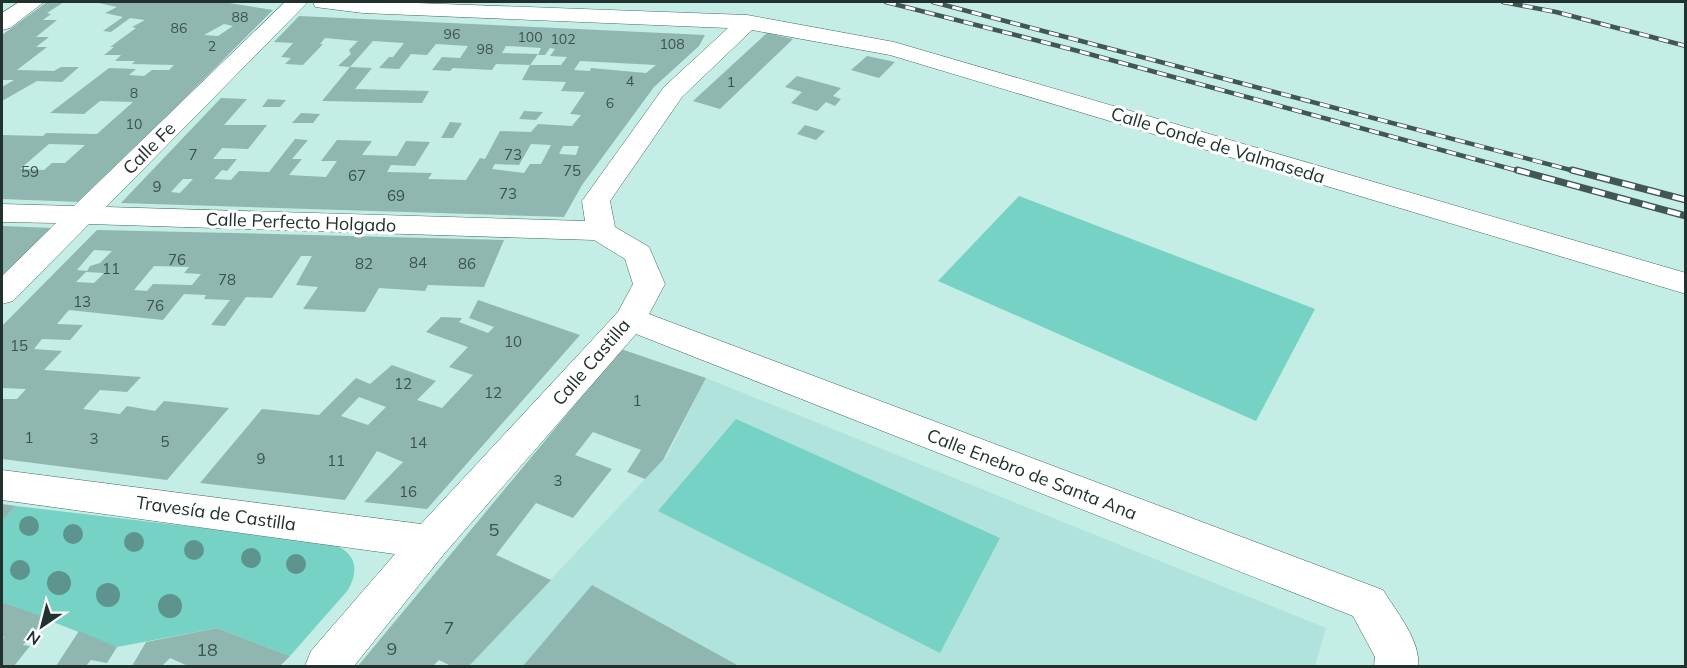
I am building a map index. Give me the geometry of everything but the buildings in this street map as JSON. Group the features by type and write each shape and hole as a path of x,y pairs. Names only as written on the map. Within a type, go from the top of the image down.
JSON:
{"street":[{"path":"2,23 33,2"},
{"name":"Calle Fe","path":"2,294 297,2"},
{"name":"Calle Conde de Valmaseda","path":"323,2 363,7 747,22 894,49 1686,284"},
{"path":"601,231 596,201 674,92 747,22"},
{"name":"Calle Perfecto Holgado","path":"2,213 601,231"},
{"name":"Calle Castilla","path":"327,666 430,542 630,319 649,284 638,254 601,231"},
{"name":"Calle Enebro de Santa Ana","path":"630,319 1368,603 1397,655 1396,666"},
{"name":"Travesía de Castilla","path":"2,484 430,542"}],"shaded area":[{"path":"1019,196 1315,309 1256,421 938,281"},
{"path":"706,378 1326,628 1315,666 469,666 667,456"},
{"path":"736,419 1000,538 940,653 658,511"},
{"path":"16,506 330,543 350,555 354,574 348,590 290,656 217,628 117,647 2,602 2,521"}],"railway":[{"path":"886,2 1078,51 1522,172"},
{"path":"933,2 1578,172"},
{"path":"1503,2 1556,12 1686,46"},
{"path":"1517,170 1686,216"},
{"path":"1572,170 1686,200"}]}
